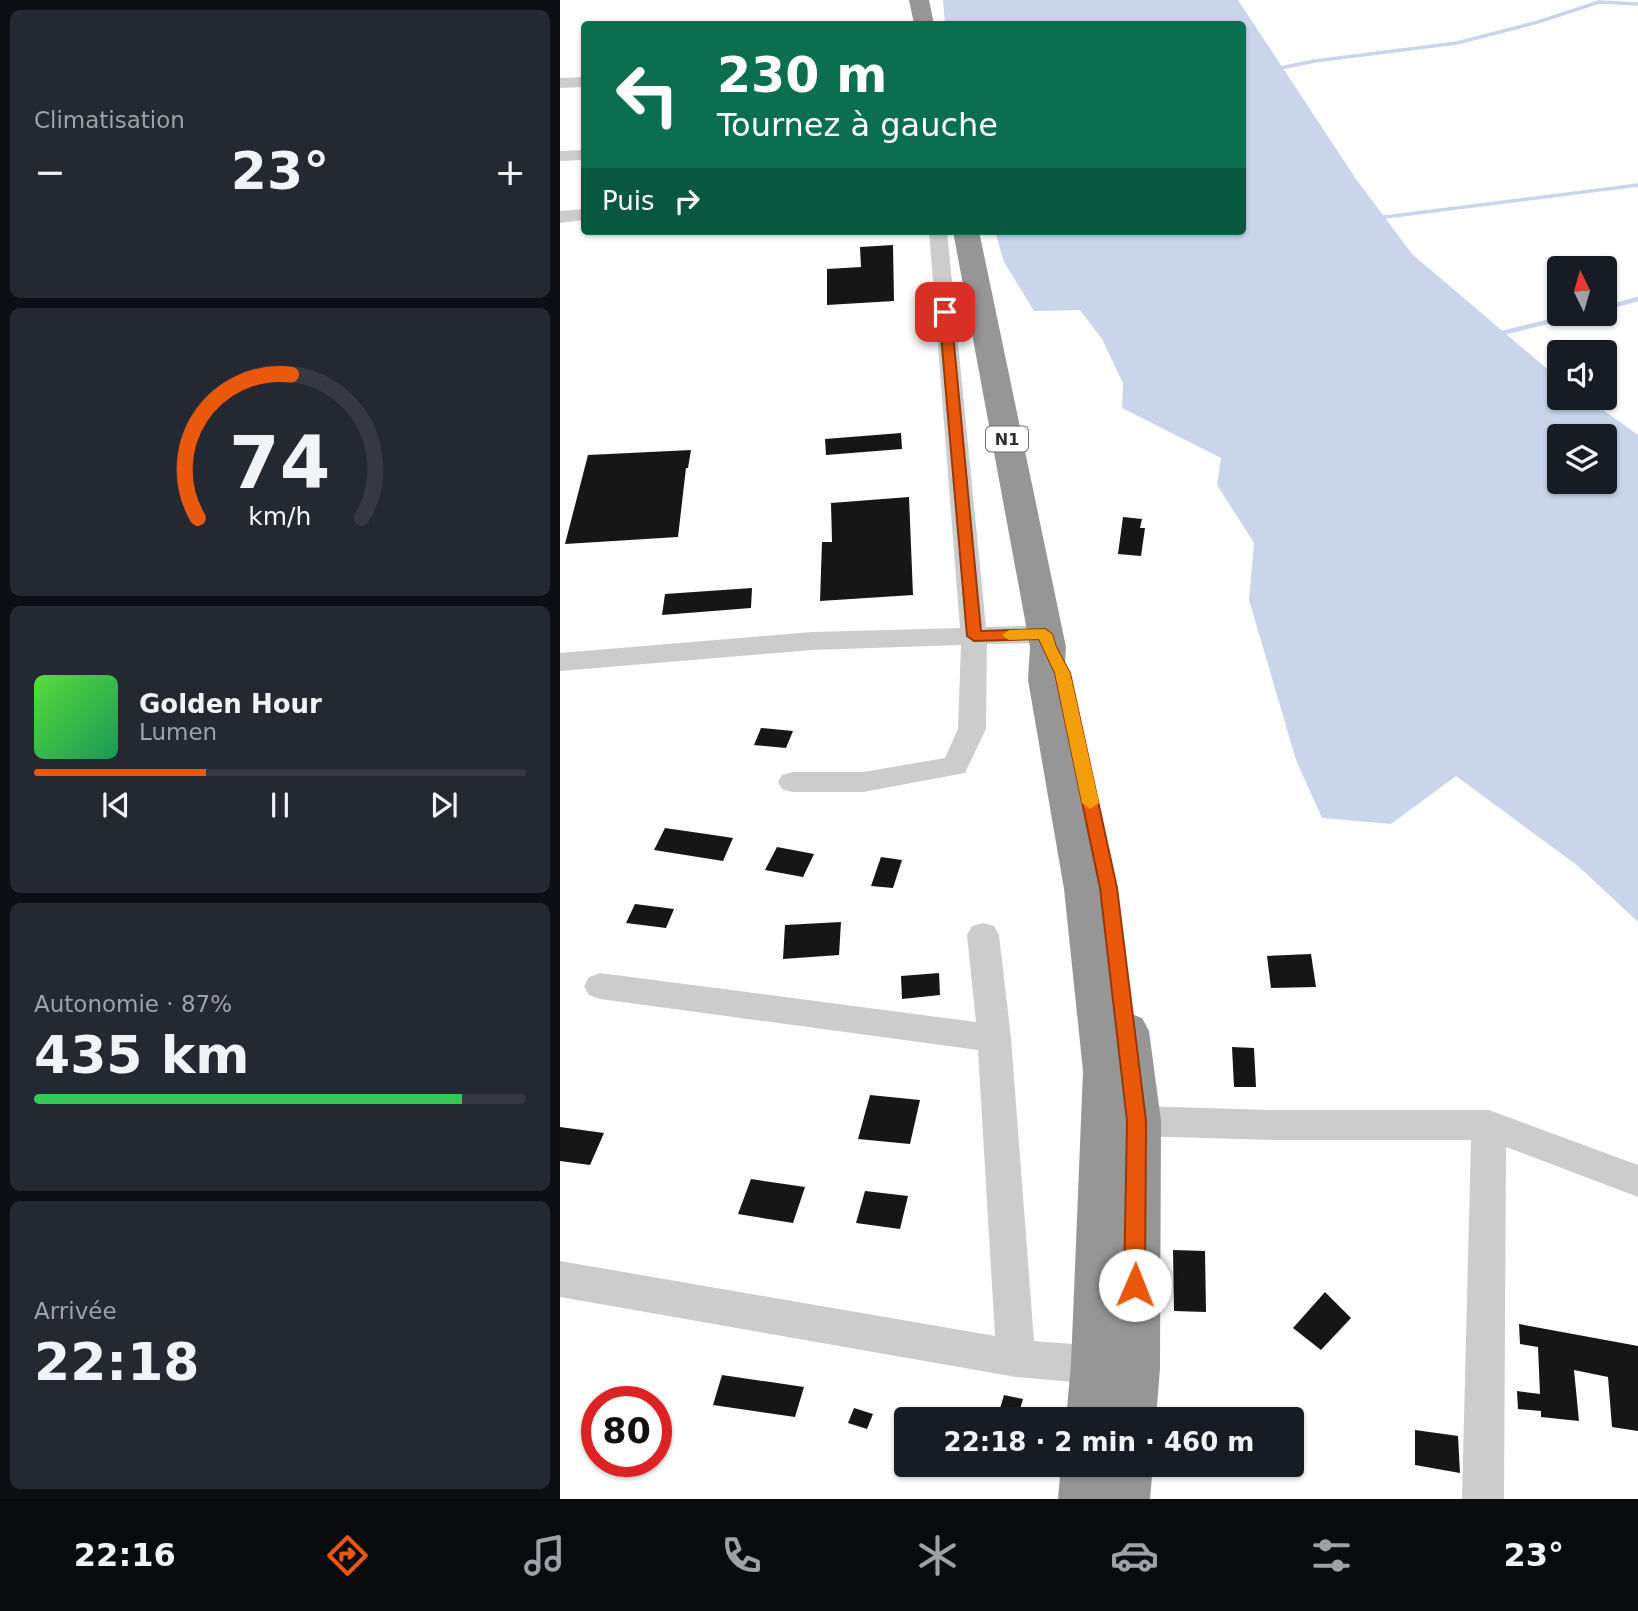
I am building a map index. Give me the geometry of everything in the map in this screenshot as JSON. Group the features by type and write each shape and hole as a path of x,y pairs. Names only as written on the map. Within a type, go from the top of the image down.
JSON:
{"highway":[{"path":"919,0 923,21"},
{"name":"N1","path":"967,235 1047,640 1046,680 1085,889 1106,1070 1098,1365 1094,1407"},
{"name":"N1","path":"1047,640 1063,673 1108,888 1137,1121 1130,1407"},
{"path":"1086,1499 1088,1477"},
{"path":"1122,1499 1124,1477"}],"street":[{"path":"560,83 581,82"},
{"path":"560,156 581,155"},
{"path":"560,217 581,215"},
{"path":"792,782 863,782 955,766 972,729 974,636 938,235"},
{"path":"560,663 812,640 974,636 1047,640"},
{"path":"983,935 994,1038 1016,1358"},
{"path":"600,986 994,1038"},
{"path":"1137,1121 1272,1125 1489,1125 1638,1181"},
{"path":"1483,1499 1489,1125"},
{"path":"560,1279 1016,1358 1098,1365"}],"water":[{"path":"943,0 1238,0 1356,179 1412,254 1547,369 1547,410 1603,410 1638,435 1638,922 1578,866 1456,776 1391,824 1322,818 1296,760 1249,600 1254,543 1217,485 1221,458 1122,408 1123,383 1102,339 1080,310 1034,311 1004,262 996,235 1246,235 1246,21 945,21"}],"building":[{"path":"893,245 894,301 827,305 827,269 861,267 860,247"},
{"path":"901,433 902,449 826,455 825,439"},
{"path":"691,450 686,468 678,537 565,544 588,455"},
{"path":"909,497 913,595 820,601 822,542 832,542 831,503"},
{"path":"1123,517 1142,519 1140,528 1145,528 1141,556 1118,554"},
{"path":"752,588 751,608 662,615 665,594"},
{"path":"761,728 793,731 786,748 754,745"},
{"path":"665,828 733,838 723,861 654,850"},
{"path":"777,847 814,854 803,877 765,870"},
{"path":"881,857 902,860 893,888 871,886"},
{"path":"635,904 674,909 666,928 626,923"},
{"path":"841,922 839,955 783,959 785,925"},
{"path":"1311,954 1316,987 1271,988 1267,956"},
{"path":"939,973 940,995 902,999 901,976"},
{"path":"1232,1047 1254,1048 1256,1087 1234,1087"},
{"path":"870,1095 920,1100 910,1144 858,1139"},
{"path":"560,1127 604,1133 590,1165 560,1161"},
{"path":"751,1179 805,1187 793,1223 738,1214"},
{"path":"865,1191 908,1196 900,1229 856,1223"},
{"path":"1173,1250 1205,1251 1206,1312 1174,1311"},
{"path":"1325,1292 1351,1318 1321,1350 1293,1328"},
{"path":"1519,1324 1638,1346 1638,1431 1612,1427 1608,1377 1574,1370 1579,1421 1541,1417 1541,1411 1518,1409 1517,1391 1540,1394 1538,1347 1520,1344"},
{"path":"722,1375 804,1387 795,1417 713,1405"},
{"path":"1004,1395 1023,1399 1021,1407 1000,1407"},
{"path":"854,1408 873,1414 867,1429 848,1423"},
{"path":"1415,1430 1458,1436 1460,1473 1415,1465"}],"waterway":[{"path":"1275,69 1315,61 1457,43 1538,22 1599,2 1638,4"},
{"path":"1377,218 1638,185"},
{"path":"1617,305 1638,299"},
{"path":"1498,334 1547,322"}],"slow traffic":[{"path":"1009,635 1045,634 1048,647 1063,673 1090,803"}],"route":[{"path":"945,312 974,636 1045,634 1048,647 1063,673 1108,888 1137,1121 1135,1285"}]}
